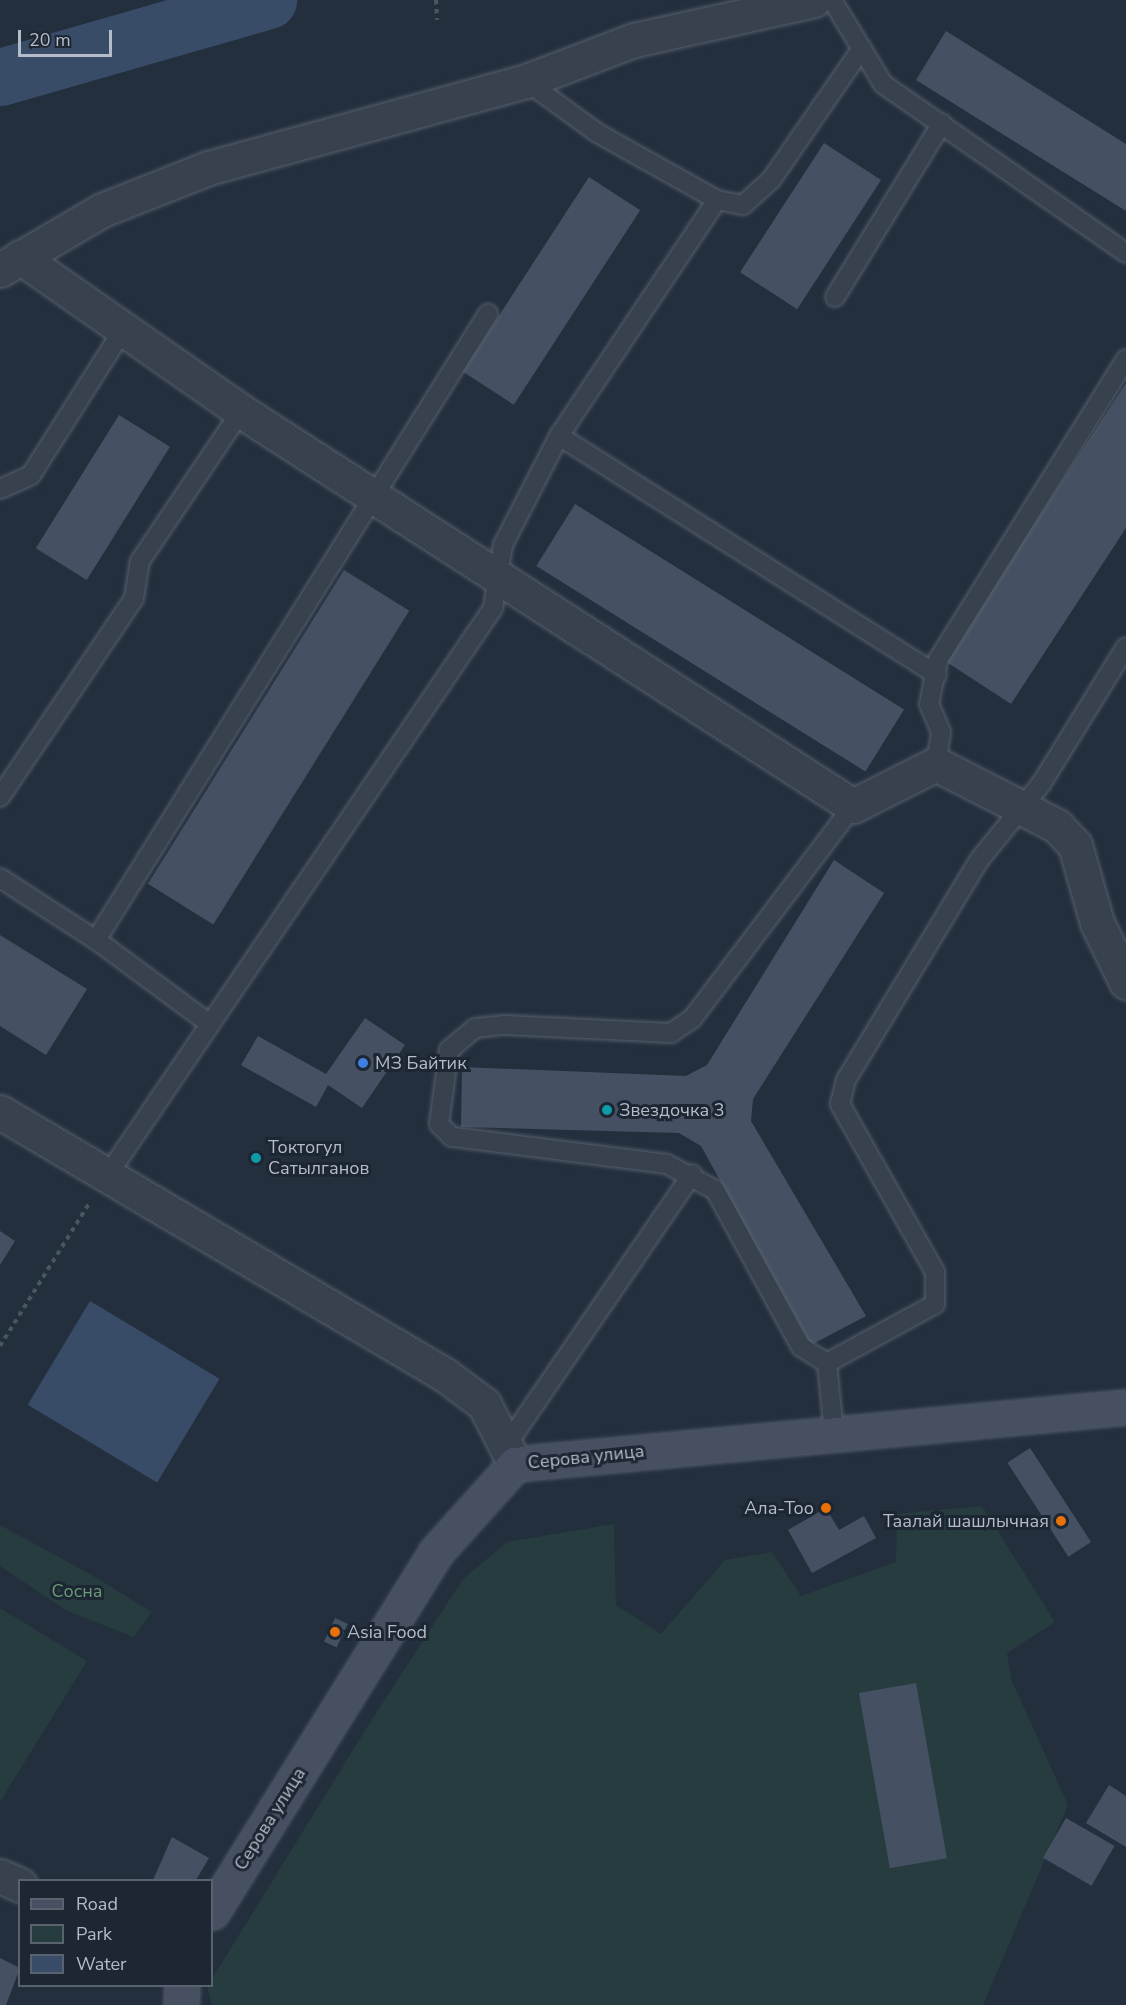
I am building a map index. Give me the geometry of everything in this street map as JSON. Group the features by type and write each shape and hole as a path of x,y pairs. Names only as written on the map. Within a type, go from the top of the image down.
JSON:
{"main road":[{"name":"Серова улица","path":"213,1910 436,1552 512,1453 834,1433 1126,1407"},
{"path":"181,2005 182,1987"}],"street":[{"path":"814,0 634,40 526,81 208,168 102,210 10,264 123,330 241,411 853,806 936,764 1020,810 1057,826 1075,845 1097,922 1126,982"},
{"path":"0,1112 105,1179 446,1375 484,1404 512,1453"},
{"path":"0,1875 18,1884"}],"lane":[{"path":"832,0 883,84 1126,253"},
{"path":"526,81 596,132 717,200 743,205 771,180 862,48"},
{"path":"835,297 942,123"},
{"path":"105,1179 207,1022 493,608 503,545 559,436 717,200"},
{"path":"96,940 371,494 488,314"},
{"path":"0,489 31,475 123,330"},
{"path":"936,764 940,732 929,704 937,675 938,660 1126,359"},
{"path":"0,797 134,598 140,561 241,411"},
{"path":"559,436 937,675"},
{"path":"827,1363 935,1304 935,1272 840,1104 846,1080 980,859 1020,810 1126,648"},
{"path":"827,1363 801,1347 716,1190 692,1174 667,1164 452,1137 439,1124 449,1050 475,1028 505,1025 670,1034 713,998 853,806"},
{"path":"0,878 96,940 207,1022"},
{"path":"512,1453 692,1174"},
{"path":"827,1363 834,1433"}],"path":[{"path":"436,0 437,20"},
{"path":"0,1346 105,1179"}],"green space":[{"path":"982,1506 1055,1622 1007,1653 1011,1679 1068,1805 983,2005 212,2005 207,1987 213,1987 213,1977 371,1721 463,1579 507,1542 614,1524 616,1605 661,1634 725,1560 772,1552 801,1596 896,1562 897,1514"},
{"name":"Сосна","path":"0,1525 90,1574 152,1612 134,1637 67,1611 0,1566"},
{"path":"0,1608 87,1661 0,1802"}],"water":[{"path":"90,1301 219,1379 157,1482 28,1405"}],"building":[{"path":"946,31 1126,144 1126,211 916,80"},
{"path":"824,143 881,180 797,309 740,272"},
{"path":"589,177 640,210 514,405 463,372"},
{"path":"1126,383 1126,528 1011,704 945,661"},
{"path":"119,415 170,447 87,580 36,548"},
{"path":"575,504 904,710 865,772 536,566"},
{"path":"344,570 409,611 213,925 148,884"},
{"name":"Звездочка 3","path":"834,860 884,893 753,1099 751,1121 866,1316 811,1345 701,1146 679,1133 461,1127 462,1067 686,1076 707,1065"},
{"path":"0,935 87,989 46,1055 0,1026"},
{"path":"365,1018 405,1045 362,1108 328,1085 316,1107 241,1065 258,1036 326,1074"},
{"path":"0,1231 15,1241 0,1265"},
{"name":"Таалай шашлычная","path":"1030,1448 1091,1542 1068,1557 1007,1463"},
{"path":"826,1508 839,1530 864,1516 876,1538 812,1573 788,1530"},
{"name":"Asia Food","path":"335,1618 348,1624 337,1647 324,1642"},
{"path":"916,1683 947,1858 890,1868 859,1693"},
{"path":"1109,1785 1126,1796 1126,1847 1086,1823"},
{"path":"1066,1818 1114,1846 1091,1886 1043,1858"},
{"path":"172,1837 209,1858 197,1879 153,1879"},
{"path":"0,1958 18,1967 18,1973 6,2005 0,2005"}],"waterway":[{"path":"0,77 268,0"}],"place":[{"name":"МЗ Байтик","path":"363,1063"},
{"name":"Звездочка 3","path":"607,1110"},
{"name":"Токтогул Сатылганов","path":"256,1158"},
{"name":"Ала-Тоо","path":"826,1508"},
{"name":"Таалай шашлычная","path":"1061,1521"},
{"name":"Asia Food","path":"335,1632"}]}
